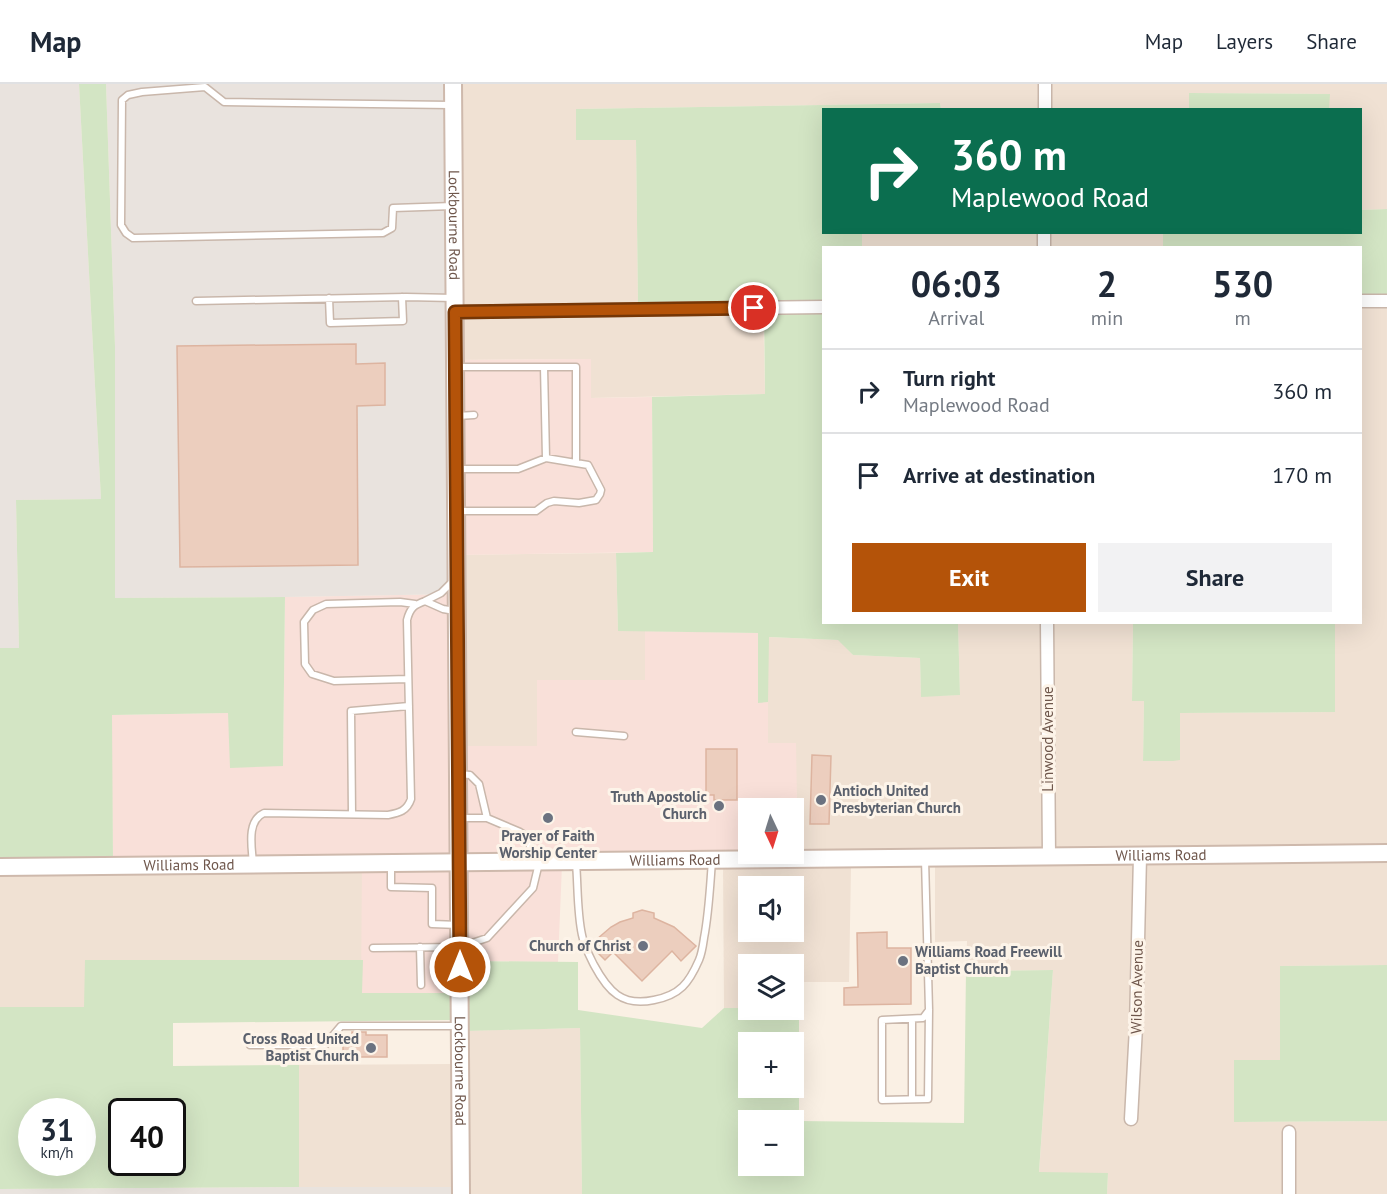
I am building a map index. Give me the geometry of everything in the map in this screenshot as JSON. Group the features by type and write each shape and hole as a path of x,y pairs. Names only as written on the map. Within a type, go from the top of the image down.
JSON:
{"main road":[{"name":"Lockbourne Road","path":"453,84 461,1194"},
{"name":"Williams Road","path":"0,867 1387,853"}],"street":[{"path":"1045,84 1046,108"},
{"path":"1362,301 1387,301"},
{"path":"455,305 822,307"},
{"name":"Linwood Avenue","path":"1047,624 1049,856"},
{"name":"Wilson Avenue","path":"1131,1119 1136,1027 1140,856"},
{"path":"1289,1132 1289,1194"}],"lane":[{"path":"453,105 224,102 205,87 128,95 122,100 121,225 133,238 382,233 392,228 393,208 454,206"},
{"path":"196,301 402,297 455,305"},
{"path":"328,298 330,323 403,321 402,297"},
{"path":"455,367 576,367 576,462"},
{"path":"544,367 546,458"},
{"path":"455,416 474,415"},
{"path":"456,469 518,469 546,458 576,462 588,465 601,490 596,500 579,503 554,501 536,511 457,511"},
{"path":"408,679 334,681 312,674 305,664 304,622 313,610 326,604 400,602 415,604 441,593 457,578"},
{"path":"425,601 442,609 457,612"},
{"path":"253,865 253,822 264,813 388,815 396,814 409,806 411,799 407,620 409,610 415,604"},
{"path":"352,814 351,711 409,706"},
{"path":"576,732 624,736"},
{"path":"458,774 470,775 479,784 487,818"},
{"path":"373,948 460,947 487,938 533,888 534,862 528,837 487,818 459,818"},
{"path":"925,858 929,1010 928,1099 882,1100 882,1020 923,1018 929,1010"},
{"path":"576,862 580,921 585,948 609,989 617,996 629,1001 643,1002 665,998 676,993 692,975 700,957 706,926 712,860"},
{"path":"391,863 390,887 432,888 432,924 460,925"},
{"path":"420,947 421,985"},
{"path":"912,1019 912,1099"},
{"path":"250,1045 325,1045 341,1026 460,1026"}],"shaded area":[{"path":"0,84 79,84 101,499 16,500 19,648 0,648"},
{"path":"106,84 454,84 458,594 115,598 115,346"},
{"path":"454,84 1387,84 1387,209 1362,210 1362,108 1329,108 1329,94 1189,93 1189,108 941,108 940,103 576,109 577,140 636,140 638,303 763,302 765,394 591,398 590,359 455,360"},
{"path":"862,234 1163,234 1163,246 862,246"},
{"path":"1362,295 1387,295 1387,965 1280,966 1280,1060 1234,1060 1234,1122 1387,1121 1387,1194 1107,1194 1108,1173 1039,1173 1053,970 966,971 967,941 935,942 935,866 851,868 849,982 804,982 804,954 738,954 738,1008 724,1008 723,863 804,864 804,798 796,798 795,743 768,744 768,637 839,640 853,655 920,658 921,696 960,695 958,624 1133,624 1132,700 1144,700 1143,761 1180,713 1335,712 1335,624 1362,624"},
{"path":"591,359 591,398 652,397 653,552 456,555 455,360"},
{"path":"616,553 618,631 645,631 646,680 538,680 538,746 459,746 456,555"},
{"path":"458,594 459,746 537,746 537,680 645,680 645,631 758,633 758,702 768,702 768,743 796,743 797,798 738,798 738,863 562,865 558,962 468,961 467,993 361,993 362,861 113,861 111,715 229,713 283,766 285,597"},
{"path":"0,861 363,861 363,960 85,960 85,1007 0,1007"},
{"path":"580,1028 582,1194 455,1194 454,1187 299,1187 299,1065 451,1064 452,1031"},
{"path":"455,1187 455,1194 0,1194 0,1189"}],"green space":[{"path":"79,84 106,84 115,346 115,598 285,597 283,766 230,768 228,713 112,715 113,861 0,861 0,648 19,648 16,500 101,499"},
{"path":"1189,93 1330,94 1329,108 1189,108"},
{"path":"940,103 941,108 822,108 822,234 862,234 862,246 822,246 822,301 638,304 636,140 576,140 576,109"},
{"path":"1387,209 1387,295 1362,295 1362,246 1163,246 1163,234 1362,234 1362,210"},
{"path":"822,312 822,624 958,624 960,695 921,697 920,658 853,655 838,640 769,637 768,702 758,703 758,633 618,631 616,553 653,552 652,397 765,394 764,313"},
{"path":"1133,624 1335,624 1335,712 1180,713 1180,760 1143,761 1144,701 1132,701"},
{"path":"85,960 363,960 362,993 451,993 452,1020 173,1023 173,1066 299,1065 299,1187 0,1189 0,1007 84,1007"},
{"path":"468,961 578,962 578,1010 702,1028 724,1008 738,1008 738,1020 799,1020 799,1032 738,1032 738,1098 799,1098 799,1110 738,1110 738,1176 804,1176 804,1121 964,1123 966,971 1053,970 1039,1172 1108,1173 1107,1194 582,1194 580,1028 466,1031"},
{"path":"1387,965 1387,1121 1234,1122 1234,1060 1280,1060 1280,966"}],"building":[{"path":"356,344 356,364 385,363 385,405 357,406 358,565 180,567 177,346"},
{"path":"706,749 737,749 737,800 714,800 714,795 706,795"},
{"path":"812,755 831,756 829,824 810,824"},
{"name":"Church of Christ","path":"642,910 654,913 654,918 674,927 696,946 681,961 672,951 642,981 613,952 605,960 590,945 611,927 633,918 633,913"},
{"path":"887,932 887,948 911,948 911,1004 844,1005 844,988 858,987 857,933"},
{"path":"352,1032 387,1035 387,1057 353,1057 353,1051 343,1052 343,1042 352,1042"}],"place":[{"name":"Antioch United Presbyterian Church","path":"821,800"},
{"name":"Truth Apostolic Church","path":"719,806"},
{"name":"Prayer of Faith Worship Center","path":"548,818"},
{"name":"Church of Christ","path":"643,946"},
{"name":"Williams Road Freewill Baptist Church","path":"903,961"},
{"name":"Cross Road United Baptist Church","path":"371,1048"}],"route":[{"path":"460,967 455,312 754,308"}]}
